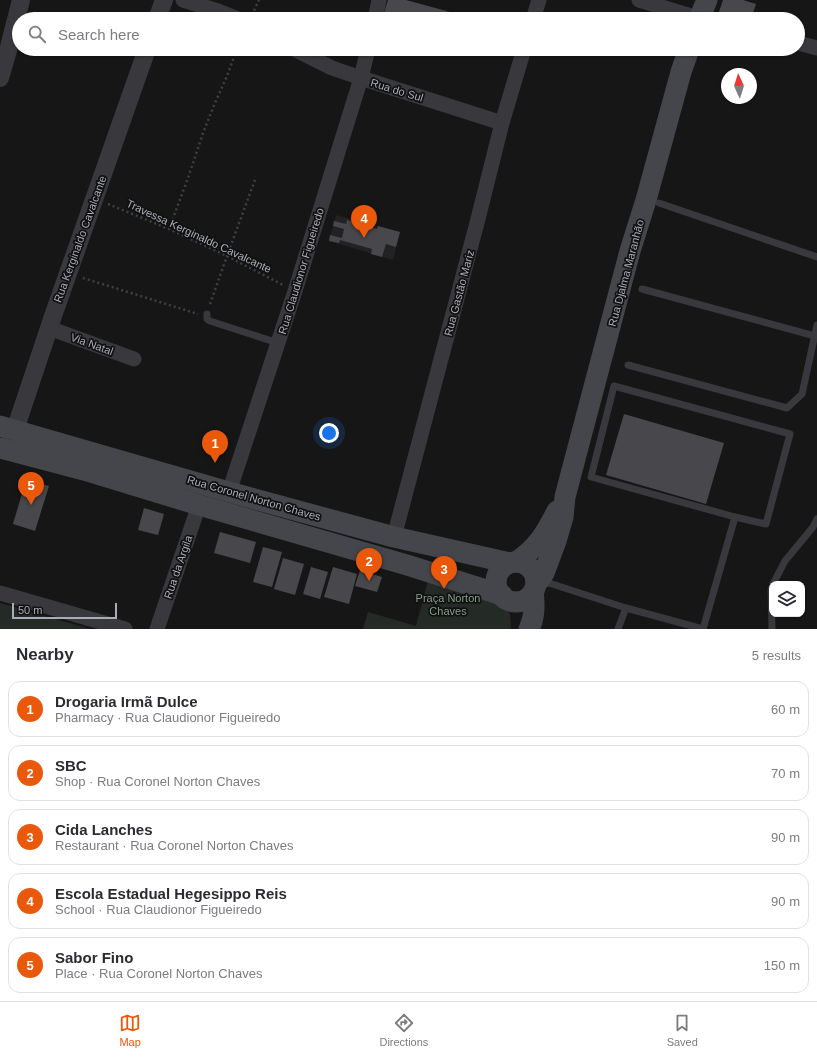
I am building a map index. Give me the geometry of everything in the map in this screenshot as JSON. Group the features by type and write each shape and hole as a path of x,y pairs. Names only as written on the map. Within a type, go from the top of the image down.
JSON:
{"main road":[{"path":"703,12 707,0"},
{"name":"Rua Djalma Maranhão","path":"535,587 544,573 563,517 565,497 630,250 652,201 681,72 687,56"},
{"name":"Rua Coronel Norton Chaves","path":"8,428 199,505 407,565 504,597"},
{"name":"Rua Coronel Norton Chaves","path":"0,448 88,461 229,492 394,537 513,562"},
{"name":"Rua Djalma Maranhão","path":"513,562 532,550 550,526 565,497"},
{"path":"520,629 516,617 498,590 496,584 496,577 502,567 513,562 524,564 531,568 535,576 534,612 529,629"},
{"path":"504,597 513,601 519,601 525,599 535,587"}],"street":[{"path":"18,12 21,0"},
{"path":"160,12 164,0"},
{"path":"183,0 220,12"},
{"path":"376,12 379,0"},
{"path":"535,12 539,0"},
{"path":"639,0 678,12"},
{"path":"0,78 12,35"},
{"path":"805,45 817,48"},
{"name":"Rua Kerginaldo Cavalcante","path":"8,428 49,328 145,56"},
{"name":"Rua do Sul","path":"308,56 332,68 360,78 502,123"},
{"name":"Rua Claudionor Figueiredo","path":"229,492 295,291 366,56"},
{"name":"Rua Gastão Mariz","path":"394,537 502,123 522,56"},
{"name":"Via Natal","path":"49,328 134,359"},
{"name":"Rua da Argila","path":"157,629 199,505"},
{"path":"0,593 125,629"}],"lane":[{"path":"652,201 817,257"},
{"path":"642,289 815,336"},
{"path":"207,315 207,319 210,321 278,343"},
{"path":"628,364 787,408 802,394 817,325"},
{"path":"614,386 790,434 766,524 735,517 591,477 614,386"},
{"path":"535,587 549,583 626,608 703,629 735,517"},
{"path":"775,581 785,561 817,520"},
{"path":"618,629 626,608"},
{"path":"771,617 772,629"}],"path":[{"path":"253,12 259,0"},
{"path":"169,229 203,133 234,56"},
{"path":"68,274 207,315 256,177"},
{"name":"Travessa Kerginaldo Cavalcante","path":"95,198 169,229 227,256 295,291"}],"shaded area":[{"path":"336,215 400,232 393,260 329,241"}],"green space":[{"name":"Praça Norton Chaves","path":"430,573 498,594 510,614 511,629 363,629 368,612 416,626"},
{"path":"0,603 90,629 0,629"}],"building":[{"path":"388,0 406,0 450,12 384,12"},
{"path":"723,0 743,0 756,4 753,12 719,12"},
{"path":"347,220 377,229 378,226 400,232 396,247 386,244 382,257 371,254 372,249 340,240 339,243 329,241 330,235 342,238 344,229 333,226 334,221 346,224"},
{"path":"624,414 724,443 706,504 606,475"},
{"path":"26,480 49,486 35,531 13,524"},
{"path":"144,508 164,514 158,535 138,530"},
{"path":"220,532 256,542 250,563 214,553"},
{"path":"263,547 282,552 272,587 253,582"},
{"path":"283,558 304,564 295,595 274,589"},
{"path":"311,567 328,572 320,599 303,594"},
{"path":"333,567 357,574 349,604 324,597"},
{"path":"360,570 382,577 377,592 355,586"}],"place":[{"name":"Escola Estadual Hegesippo Reis","path":"364,238"},
{"name":"Drogaria Irmã Dulce","path":"215,463"},
{"name":"Sabor Fino","path":"31,505"},
{"name":"SBC","path":"369,581"},
{"name":"Cida Lanches","path":"444,589"}]}
